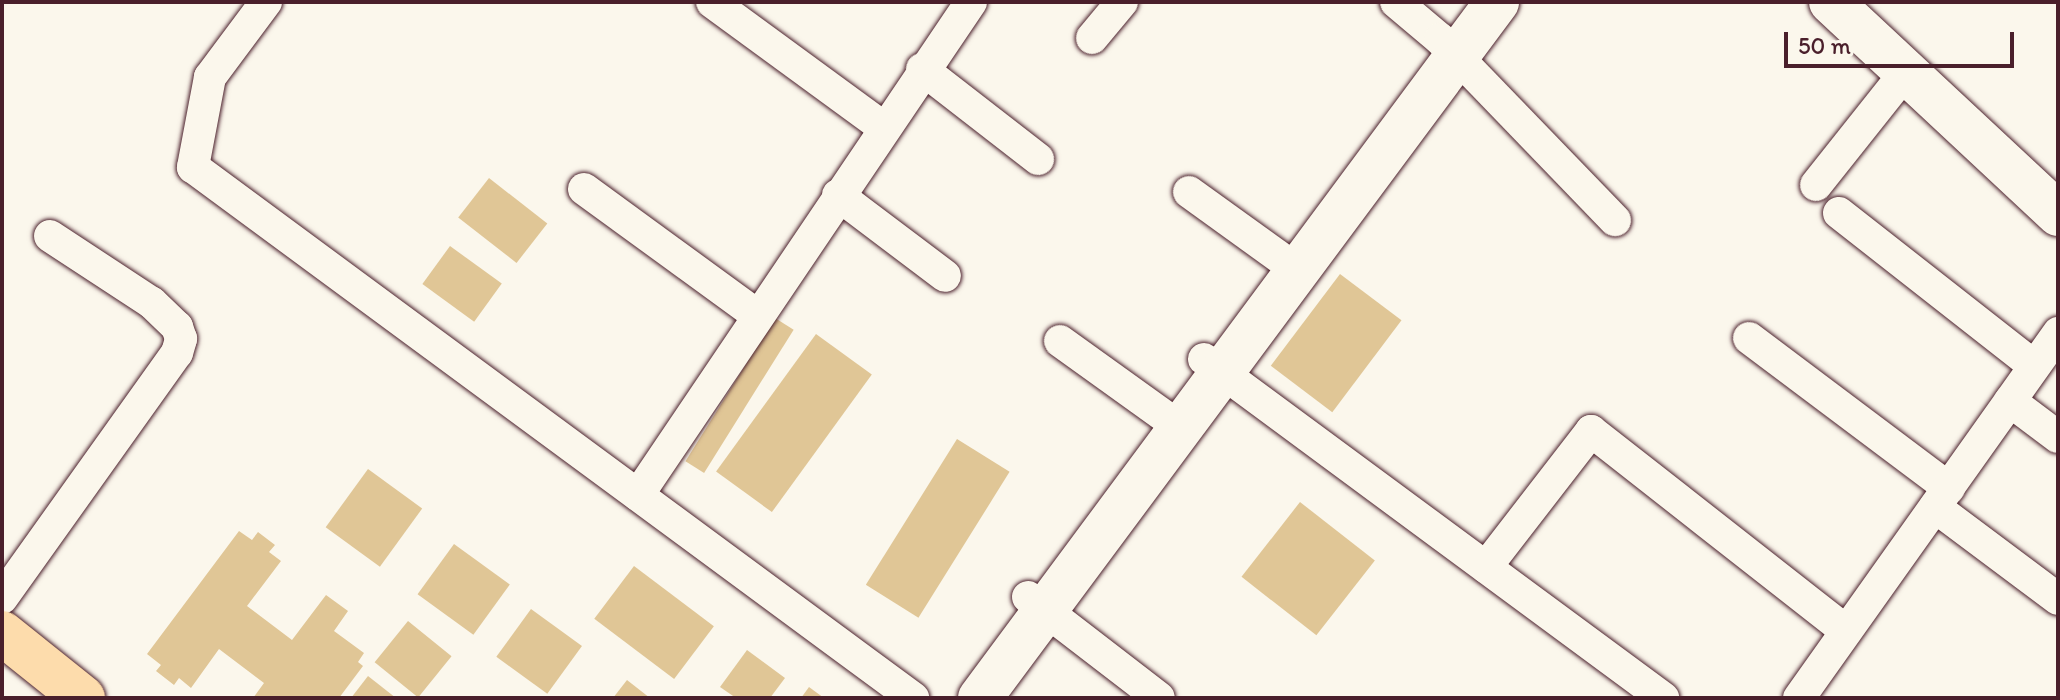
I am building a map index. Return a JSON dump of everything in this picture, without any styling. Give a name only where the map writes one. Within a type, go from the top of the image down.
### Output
[{"type":"main road","points":[[2,633],[83,698]]},
{"type":"street","points":[[266,2],[210,77],[193,167],[913,698]]},
{"type":"street","points":[[712,2],[883,127]]},
{"type":"street","points":[[638,495],[922,69],[971,2]]},
{"type":"street","points":[[1092,38],[1122,2]]},
{"type":"street","points":[[1396,2],[1448,48],[1615,220]]},
{"type":"street","points":[[952,698],[1036,604],[1213,366],[1448,48],[1469,2]]},
{"type":"street","points":[[980,698],[1036,604],[1163,415],[1213,366],[1279,257],[1448,48],[1497,2]]},
{"type":"street","points":[[1831,2],[2058,214]]},
{"type":"street","points":[[1858,2],[2058,188]]},
{"type":"street","points":[[922,69],[1038,159]]},
{"type":"street","points":[[1816,185],[1906,72]]},
{"type":"street","points":[[584,189],[758,316]]},
{"type":"street","points":[[1189,192],[1279,257]]},
{"type":"street","points":[[838,195],[945,276]]},
{"type":"street","points":[[1839,213],[2034,366]]},
{"type":"street","points":[[2,598],[177,353],[181,339],[177,327],[152,303],[50,236]]},
{"type":"street","points":[[1799,698],[2058,333]]},
{"type":"street","points":[[1749,338],[2058,599]]},
{"type":"street","points":[[1060,341],[1163,415]]},
{"type":"street","points":[[1213,366],[1663,698]]},
{"type":"street","points":[[2010,401],[2058,437]]},
{"type":"street","points":[[1486,567],[1591,431],[1846,631]]},
{"type":"street","points":[[1036,604],[1159,698]]},
{"type":"building","points":[[489,178],[547,224],[517,263],[458,217]]},
{"type":"building","points":[[450,246],[502,284],[474,322],[422,284]]},
{"type":"building","points":[[1340,274],[1401,320],[1332,412],[1271,366]]},
{"type":"building","points":[[775,318],[794,330],[704,473],[685,461]]},
{"type":"building","points":[[816,334],[872,375],[772,512],[716,472]]},
{"type":"building","points":[[957,439],[1010,472],[918,618],[866,585]]},
{"type":"building","points":[[368,469],[422,508],[380,567],[326,527]]},
{"type":"building","points":[[1300,502],[1375,560],[1316,635],[1242,577]]},
{"type":"building","points":[[239,531],[252,540],[258,532],[275,545],[269,552],[281,561],[247,606],[292,640],[326,595],[348,611],[334,631],[364,653],[358,662],[363,666],[339,698],[253,698],[264,683],[219,649],[191,688],[179,678],[174,685],[156,671],[161,665],[147,654]]},
{"type":"building","points":[[454,544],[510,585],[473,635],[418,594]]},
{"type":"building","points":[[634,566],[714,626],[674,679],[594,619]]},
{"type":"building","points":[[531,609],[582,646],[547,694],[496,657]]},
{"type":"building","points":[[408,621],[452,656],[418,697],[375,662]]},
{"type":"building","points":[[747,650],[785,678],[770,698],[736,698],[720,687]]},
{"type":"building","points":[[368,676],[396,698],[351,698]]},
{"type":"building","points":[[627,680],[650,698],[613,698]]},
{"type":"building","points":[[809,687],[824,698],[801,698]]}]
